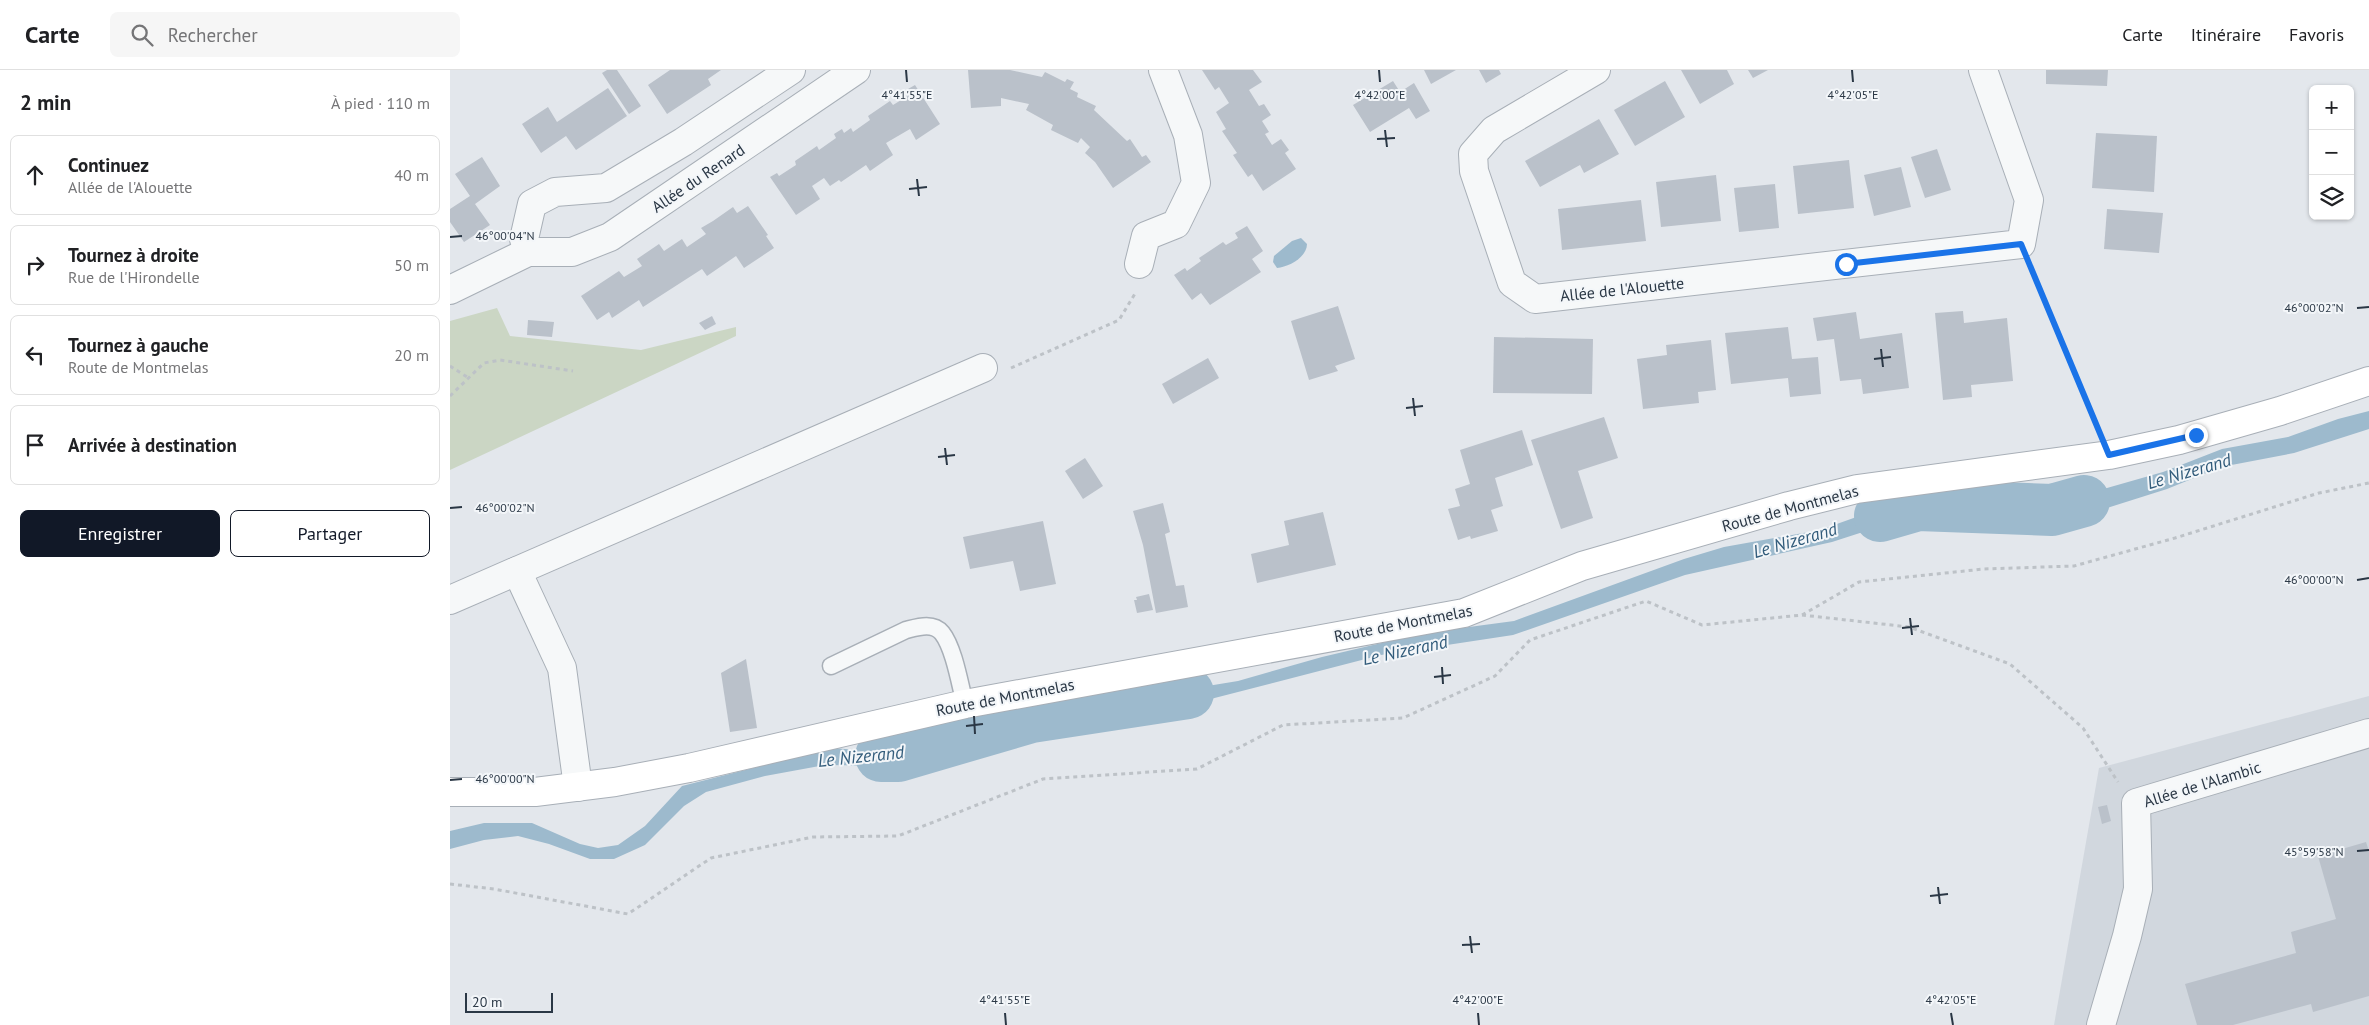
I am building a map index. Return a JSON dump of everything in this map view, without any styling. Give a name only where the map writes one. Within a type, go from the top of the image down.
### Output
[{"type":"street","points":[[528,252],[524,240],[532,204],[555,192],[606,188],[683,142],[791,70]]},
{"type":"street","name":"Allée du Renard","points":[[450,290],[528,252],[572,252],[610,237],[856,70]]},
{"type":"street","points":[[1139,264],[1146,236],[1176,224],[1196,184],[1188,135],[1163,70]]},
{"type":"street","name":"Allée de l'Alouette","points":[[1596,70],[1494,130],[1473,154],[1474,171],[1512,283],[1535,299],[2021,244]]},
{"type":"street","points":[[1983,70],[2029,200],[2021,244]]},
{"type":"street","points":[[450,600],[983,368]]},
{"type":"street","name":"Route de Montmelas","points":[[450,792],[535,792],[578,787],[689,768],[965,704],[1464,613],[1582,566],[1789,506],[1857,490],[2109,455],[2179,440],[2280,411],[2369,381]]},
{"type":"street","points":[[517,571],[562,668],[578,787]]},
{"type":"street","name":"Allée de l'Alambic","points":[[2101,1025],[2127,936],[2138,889],[2136,803],[2369,733]]},
{"type":"lane","points":[[831,666],[906,630],[918,626],[929,626],[942,633],[950,649],[965,704]]},
{"type":"path","points":[[2021,244],[2109,455]]},
{"type":"path","points":[[983,368],[1010,369],[1119,320],[1138,288],[1139,264]]},
{"type":"path","points":[[450,396],[484,363],[500,360],[573,371]]},
{"type":"path","points":[[450,366],[467,378]]},
{"type":"path","points":[[1802,615],[1859,582],[1984,570],[2074,566],[2175,538],[2319,493],[2369,483]]},
{"type":"path","points":[[450,884],[494,889],[628,914],[711,858],[812,837],[898,836],[1043,779],[1198,768],[1283,725],[1403,718],[1495,676],[1530,640],[1646,601],[1702,626],[1802,615],[1909,627],[2010,664],[2083,728],[2114,776],[2136,803]]},
{"type":"shaded area","points":[[2369,696],[2369,1025],[2054,1025],[2099,768]]},
{"type":"green space","points":[[497,308],[510,336],[641,350],[736,327],[736,336],[450,470],[450,321]]},
{"type":"water","points":[[1301,238],[1307,244],[1301,257],[1287,266],[1277,268],[1273,262],[1274,256],[1292,241]]},
{"type":"water","points":[[2369,411],[2369,429],[2294,453],[2221,467],[2167,489],[2107,508],[2052,518],[1990,502],[1973,502],[1931,510],[1832,542],[1685,575],[1513,635],[1381,655],[1199,702],[1160,707],[1114,703],[1039,716],[952,740],[923,758],[899,766],[825,765],[765,776],[706,792],[684,806],[645,845],[614,859],[590,859],[549,844],[518,836],[484,840],[450,849],[450,831],[484,823],[532,823],[580,844],[598,848],[618,845],[645,826],[682,786],[833,748],[870,751],[894,750],[956,722],[971,718],[1105,692],[1147,693],[1183,690],[1238,681],[1322,657],[1424,633],[1514,621],[1684,559],[1724,547],[1820,530],[1904,500],[2001,489],[2044,501],[2072,498],[2163,472],[2222,449],[2288,437],[2338,419]]},
{"type":"building","points":[[607,70],[617,70],[641,106],[629,114],[602,73]]},
{"type":"building","points":[[670,70],[721,70],[708,79],[711,85],[667,114],[648,85]]},
{"type":"building","points":[[968,70],[1010,70],[1042,77],[1045,72],[1065,82],[1067,79],[1074,82],[1070,89],[1078,93],[1077,97],[1096,106],[1094,110],[1127,141],[1130,139],[1142,157],[1146,155],[1151,162],[1113,188],[1095,162],[1085,153],[1090,147],[1081,138],[1078,143],[1051,130],[1053,125],[1026,110],[1029,104],[1001,98],[1001,106],[971,108]]},
{"type":"building","points":[[1202,70],[1253,70],[1262,82],[1249,90],[1259,106],[1264,104],[1271,115],[1262,121],[1269,132],[1265,134],[1272,145],[1281,139],[1289,150],[1285,153],[1296,169],[1263,191],[1252,174],[1248,177],[1233,155],[1237,153],[1222,131],[1226,129],[1216,112],[1229,103],[1219,87],[1215,90]]},
{"type":"building","points":[[1424,70],[1456,70],[1431,84]]},
{"type":"building","points":[[1479,70],[1499,70],[1501,74],[1486,83]]},
{"type":"building","points":[[1681,70],[1727,70],[1734,84],[1700,104]]},
{"type":"building","points":[[1748,70],[1768,70],[1753,78]]},
{"type":"building","points":[[2046,70],[2108,70],[2107,86],[2046,84]]},
{"type":"building","points":[[1393,81],[1400,92],[1414,83],[1430,111],[1416,119],[1409,108],[1370,132],[1353,105]]},
{"type":"building","points":[[1665,81],[1685,117],[1635,146],[1614,110]]},
{"type":"building","points":[[915,85],[940,124],[916,140],[910,129],[886,143],[893,155],[870,171],[866,165],[841,182],[839,180],[830,186],[824,178],[812,186],[820,199],[796,215],[770,177],[777,173],[779,176],[796,165],[795,161],[817,146],[819,150],[836,138],[834,134],[842,129],[844,133],[851,128],[853,132],[870,120],[868,116],[890,101],[893,105],[911,94],[908,89]]},
{"type":"building","points":[[608,88],[627,116],[576,150],[566,136],[541,153],[522,124],[548,107],[557,122]]},
{"type":"building","points":[[1599,119],[1619,154],[1584,173],[1580,165],[1540,187],[1525,161]]},
{"type":"building","points":[[2096,133],[2157,136],[2154,192],[2092,188]]},
{"type":"building","points":[[1937,149],[1951,190],[1925,198],[1911,157]]},
{"type":"building","points":[[482,157],[500,186],[475,204],[490,225],[464,242],[450,222],[450,209],[470,196],[455,174]]},
{"type":"building","points":[[1849,160],[1854,208],[1798,214],[1793,166]]},
{"type":"building","points":[[1901,167],[1911,207],[1874,216],[1864,175]]},
{"type":"building","points":[[1716,175],[1721,221],[1661,227],[1656,182]]},
{"type":"building","points":[[1775,184],[1779,228],[1739,232],[1734,188]]},
{"type":"building","points":[[1641,200],[1646,241],[1562,250],[1558,209]]},
{"type":"building","points":[[748,206],[768,235],[766,236],[774,248],[744,268],[736,256],[707,276],[702,269],[643,307],[639,300],[612,318],[609,312],[597,320],[581,296],[619,271],[624,277],[642,266],[637,259],[659,244],[664,251],[682,239],[687,247],[706,234],[701,228],[733,207],[737,213]]},
{"type":"building","points":[[2107,209],[2163,213],[2159,253],[2104,249]]},
{"type":"building","points":[[1247,226],[1263,251],[1252,259],[1261,272],[1210,305],[1201,293],[1192,300],[1174,275],[1185,268],[1187,271],[1201,261],[1199,258],[1223,242],[1226,245],[1238,238],[1235,233]]},
{"type":"building","points":[[1338,306],[1355,359],[1335,366],[1338,371],[1309,380],[1291,321]]},
{"type":"building","points":[[1963,311],[1964,323],[2007,318],[2013,381],[1971,385],[1972,397],[1943,400],[1935,313]]},
{"type":"building","points":[[1856,312],[1860,339],[1902,333],[1909,388],[1863,394],[1861,379],[1840,381],[1834,339],[1817,341],[1813,318]]},
{"type":"building","points":[[712,316],[716,324],[705,330],[699,323]]},
{"type":"building","points":[[528,320],[554,322],[552,337],[527,335]]},
{"type":"building","points":[[1788,327],[1792,359],[1818,357],[1821,394],[1790,397],[1788,378],[1731,384],[1725,333]]},
{"type":"building","points":[[1494,337],[1593,339],[1592,394],[1493,393]]},
{"type":"building","points":[[1711,340],[1716,390],[1698,392],[1699,403],[1643,409],[1637,359],[1667,355],[1666,345]]},
{"type":"building","points":[[1208,358],[1219,378],[1173,404],[1162,384]]},
{"type":"building","points":[[1604,417],[1618,458],[1578,471],[1593,518],[1561,529],[1531,440]]},
{"type":"building","points":[[1522,430],[1533,465],[1495,478],[1503,506],[1491,510],[1498,531],[1471,539],[1470,536],[1458,540],[1448,509],[1460,506],[1455,489],[1470,484],[1460,450]]},
{"type":"building","points":[[1085,458],[1103,486],[1083,499],[1065,471]]},
{"type":"building","points":[[1163,503],[1170,532],[1165,534],[1176,586],[1184,585],[1188,607],[1156,613],[1143,545],[1133,511]]},
{"type":"building","points":[[1323,512],[1336,565],[1257,583],[1251,554],[1289,545],[1284,521]]},
{"type":"building","points":[[1043,521],[1056,584],[1020,591],[1013,561],[970,569],[963,537]]},
{"type":"building","points":[[1149,594],[1153,610],[1137,613],[1134,600],[1137,600],[1136,597]]},
{"type":"building","points":[[746,659],[757,728],[730,732],[721,673]]},
{"type":"building","points":[[2107,805],[2111,821],[2102,824],[2098,807]]},
{"type":"building","points":[[2366,842],[2369,851],[2369,996],[2313,1012],[2311,1004],[2233,1025],[2197,1025],[2185,984],[2296,953],[2291,932],[2336,919],[2318,856]]},
{"type":"waterway","name":"Le Nizerand","points":[[1880,516],[1918,505],[2052,510],[2084,501]]},
{"type":"waterway","name":"Le Nizerand","points":[[881,756],[898,756],[1031,717],[1188,693]]},
{"type":"route","points":[[1846,264],[2021,244],[2109,455],[2196,435]]}]
